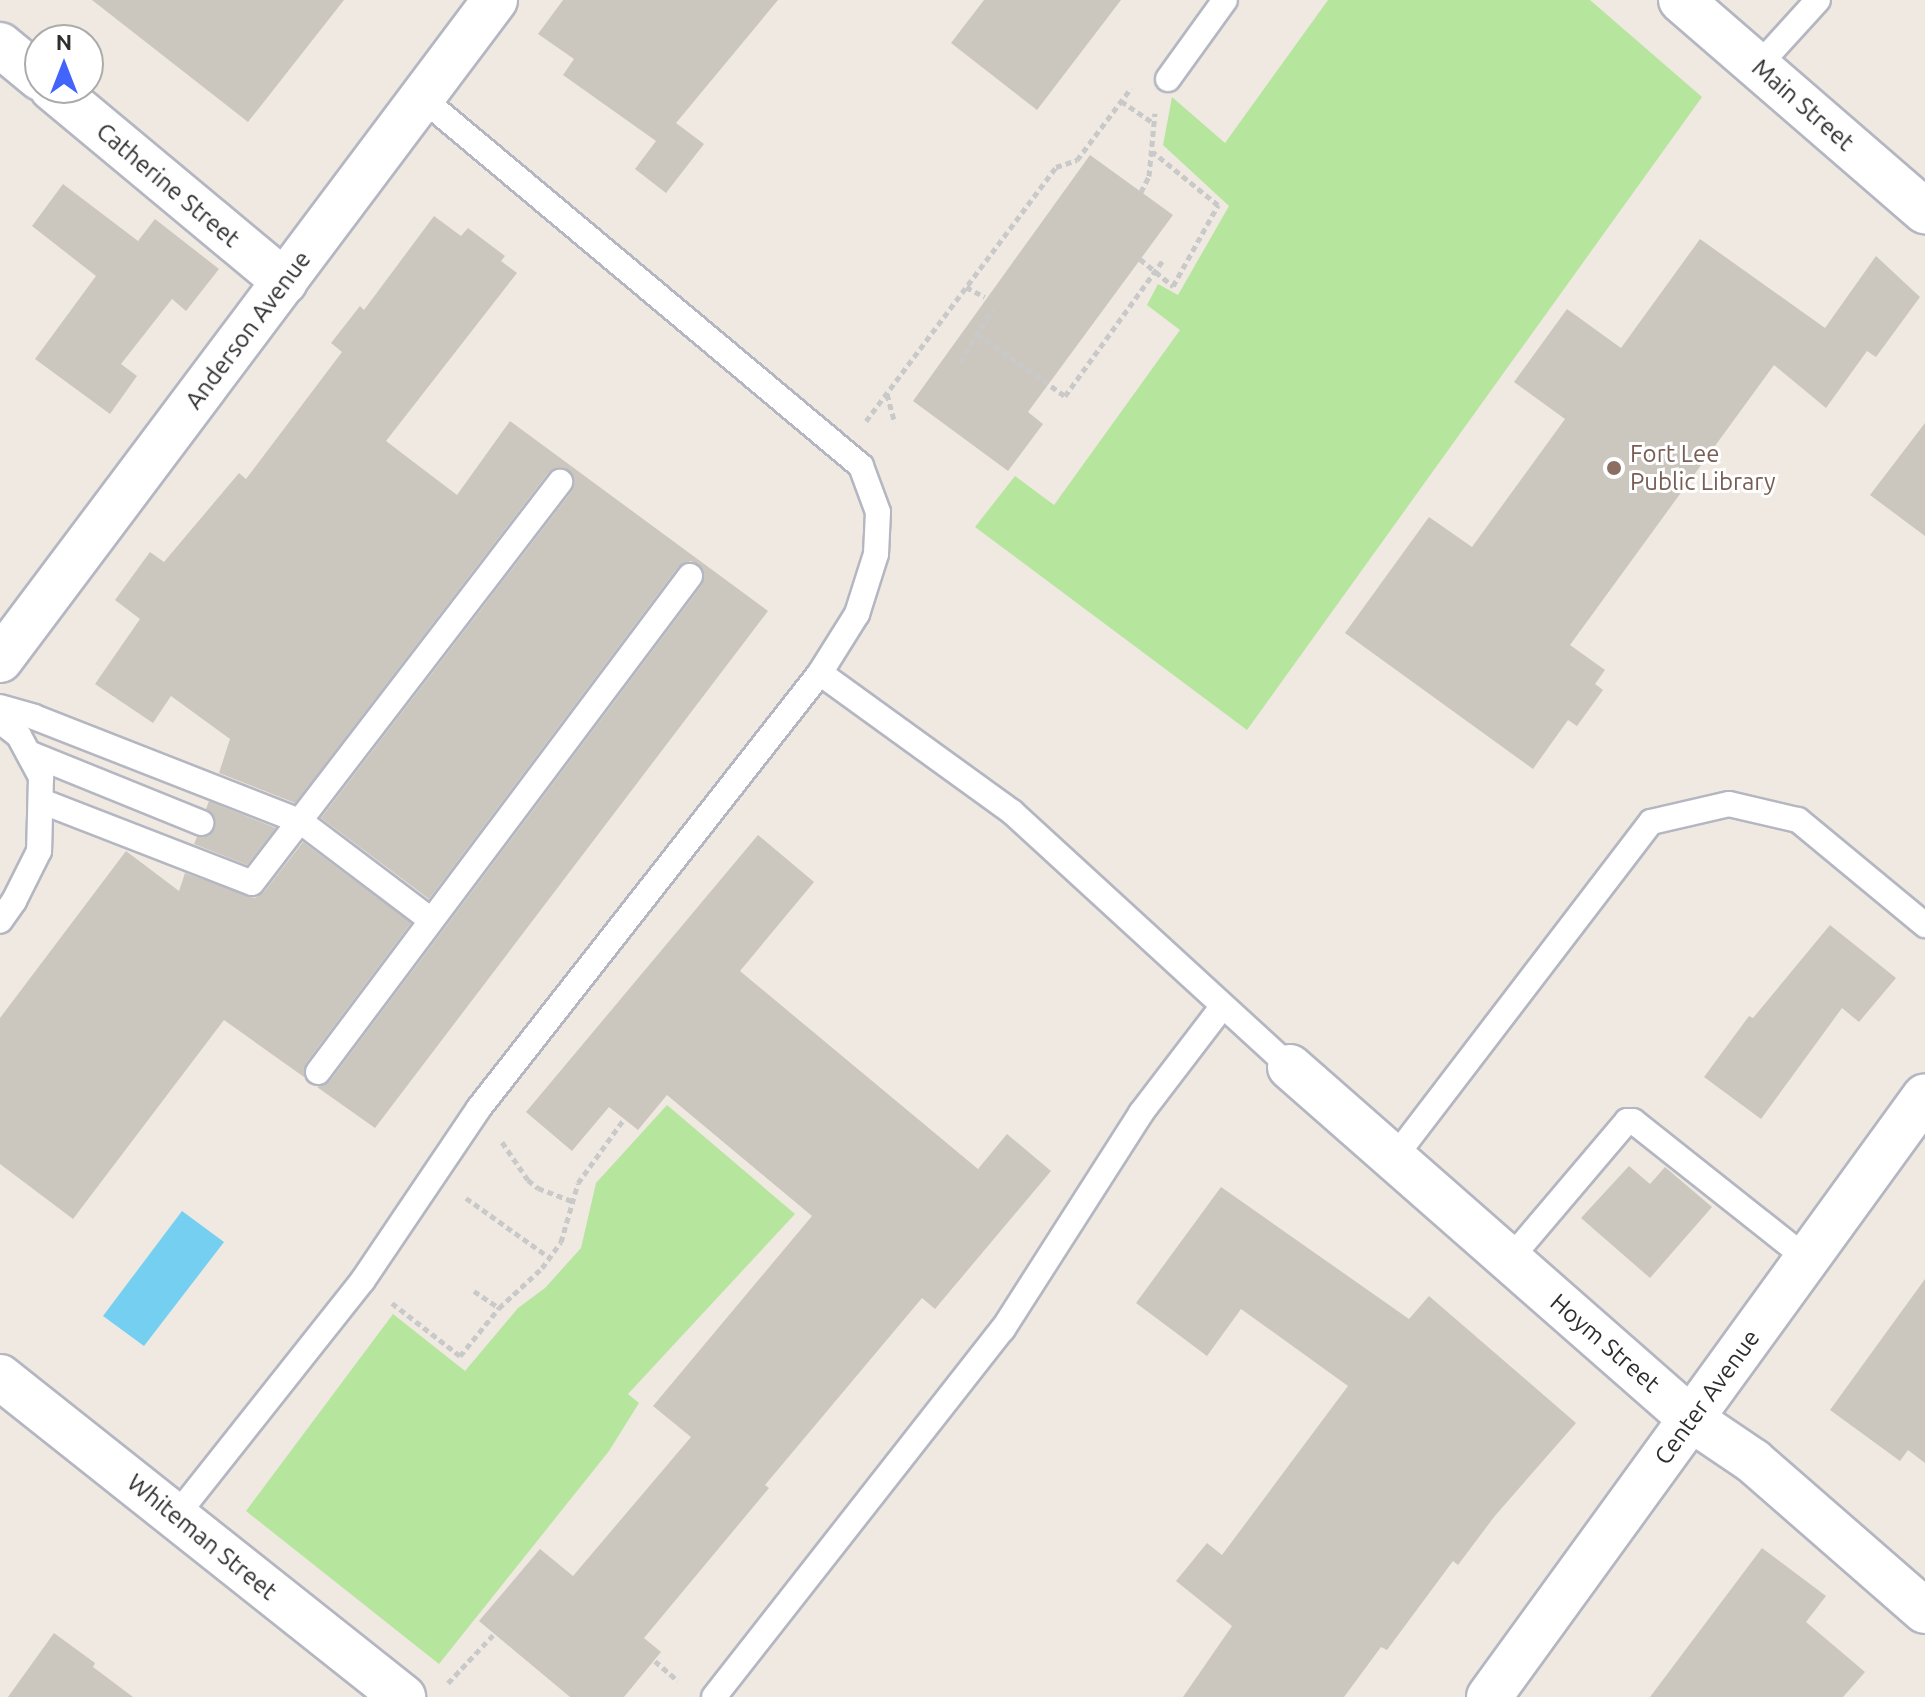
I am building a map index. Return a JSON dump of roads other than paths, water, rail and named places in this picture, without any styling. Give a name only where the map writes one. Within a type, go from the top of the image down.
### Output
[{"type":"main road","name":"Anderson Avenue","points":[[0,660],[495,0]]},
{"type":"main road","name":"Main Street","points":[[1681,0],[1925,211]]},
{"type":"main road","points":[[0,45],[24,65]]},
{"type":"main road","name":"Catherine Street","points":[[71,104],[285,282]]},
{"type":"main road","name":"Hoym Street","points":[[1290,1067],[1691,1419],[1753,1461],[1925,1611]]},
{"type":"main road","name":"Center Avenue","points":[[1489,1697],[1925,1096]]},
{"type":"main road","name":"Whiteman Street","points":[[0,1377],[403,1697]]},
{"type":"lane","points":[[1168,79],[1225,0]]},
{"type":"lane","points":[[1758,66],[1818,0]]},
{"type":"lane","points":[[176,1516],[363,1280],[451,1144],[820,673],[857,614],[876,554],[878,512],[861,466],[422,98]]},
{"type":"lane","points":[[41,801],[252,883],[560,482]]},
{"type":"lane","points":[[318,1072],[690,576]]},
{"type":"lane","points":[[820,673],[1012,812],[1290,1067]]},
{"type":"lane","points":[[0,707],[34,717],[300,821],[431,920]]},
{"type":"lane","points":[[0,721],[19,736],[41,777],[39,851],[14,901],[0,921]]},
{"type":"lane","points":[[29,753],[201,823]]},
{"type":"lane","points":[[1394,1158],[1651,822],[1729,804],[1798,820],[1925,925]]},
{"type":"lane","points":[[714,1697],[1003,1329],[1141,1113],[1222,1007]]},
{"type":"lane","points":[[1510,1259],[1627,1121],[1633,1121],[1807,1259]]},
{"type":"water","points":[[182,1211],[224,1242],[144,1346],[103,1316]]},
{"type":"place","name":"Fort Lee Public Library","points":[[1614,468]]}]
